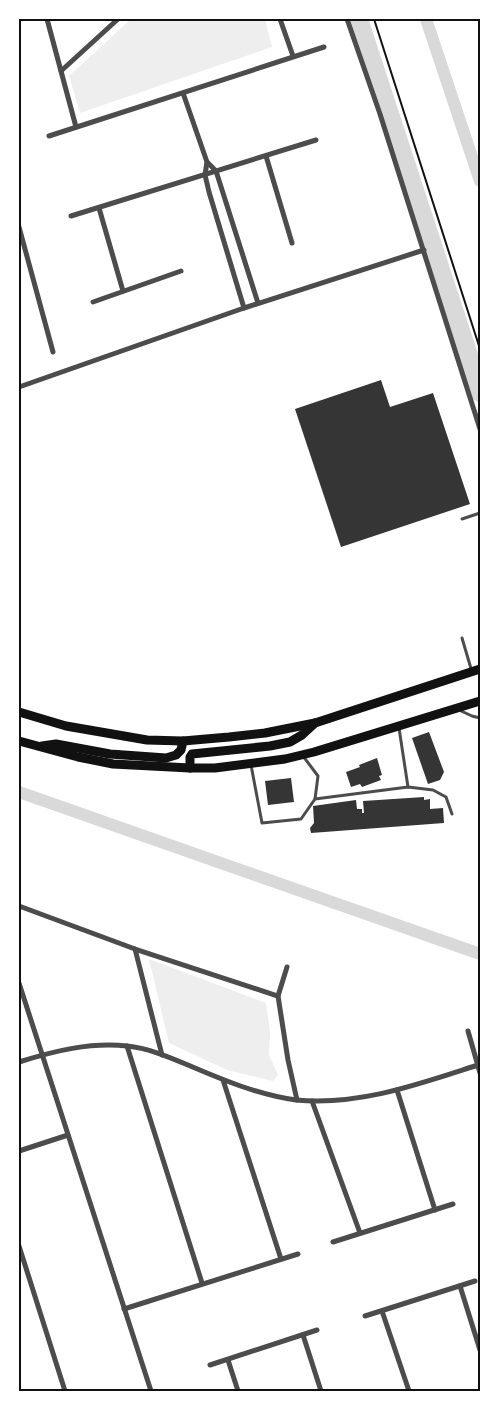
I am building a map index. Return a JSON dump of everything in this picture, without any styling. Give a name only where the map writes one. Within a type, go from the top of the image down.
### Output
[{"type":"main road","points":[[19,712],[66,726],[147,740],[183,741],[265,733],[315,723],[476,671]]},
{"type":"main road","points":[[19,741],[78,757],[113,764],[215,768],[251,764],[302,754],[480,700]]},
{"type":"main road","points":[[190,768],[190,757],[192,754],[270,746],[290,742],[302,735],[315,723]]},
{"type":"main road","points":[[40,746],[56,744],[110,754],[166,758],[176,755],[181,750],[183,741]]},
{"type":"street","points":[[47,19],[76,127]]},
{"type":"street","points":[[61,71],[118,19]]},
{"type":"street","points":[[280,19],[293,56]]},
{"type":"street","points":[[348,19],[424,250],[480,429]]},
{"type":"street","points":[[49,136],[324,47]]},
{"type":"street","points":[[183,93],[207,162],[216,171],[258,304]]},
{"type":"street","points":[[71,216],[316,140]]},
{"type":"street","points":[[266,156],[292,243]]},
{"type":"street","points":[[207,162],[205,175],[244,308]]},
{"type":"street","points":[[99,208],[124,290]]},
{"type":"street","points":[[19,227],[53,352]]},
{"type":"street","points":[[19,387],[244,308],[424,250]]},
{"type":"street","points":[[93,302],[181,272]]},
{"type":"street","points":[[19,906],[135,949],[278,996]]},
{"type":"street","points":[[135,949],[162,1055]]},
{"type":"street","points":[[287,966],[278,996],[285,1042],[298,1100]]},
{"type":"street","points":[[19,984],[151,1391]]},
{"type":"street","points":[[468,1031],[480,1073]]},
{"type":"street","points":[[127,1046],[202,1283]]},
{"type":"street","points":[[19,1062],[77,1047],[127,1046],[162,1055],[262,1093],[312,1101],[355,1098],[397,1090],[478,1066]]},
{"type":"street","points":[[224,1080],[280,1258]]},
{"type":"street","points":[[397,1090],[435,1210]]},
{"type":"street","points":[[312,1101],[360,1233]]},
{"type":"street","points":[[19,1151],[68,1135]]},
{"type":"street","points":[[333,1242],[453,1204]]},
{"type":"street","points":[[19,1246],[65,1391]]},
{"type":"street","points":[[124,1309],[280,1258],[298,1254]]},
{"type":"street","points":[[365,1316],[475,1281]]},
{"type":"street","points":[[460,1286],[480,1350]]},
{"type":"street","points":[[382,1311],[409,1391]]},
{"type":"street","points":[[210,1366],[317,1330]]},
{"type":"street","points":[[303,1335],[321,1391]]},
{"type":"street","points":[[228,1360],[238,1391]]},
{"type":"lane","points":[[462,519],[480,514]]},
{"type":"lane","points":[[462,638],[476,671]]},
{"type":"lane","points":[[456,708],[480,718]]},
{"type":"lane","points":[[398,726],[408,787]]},
{"type":"lane","points":[[251,764],[262,823],[301,818],[315,799],[318,776],[302,754]]},
{"type":"lane","points":[[315,799],[408,787],[433,790],[446,797],[452,814]]},
{"type":"path","points":[[374,19],[480,349]]},
{"type":"shaded area","points":[[131,19],[265,19],[272,47],[80,113],[69,76]]},
{"type":"shaded area","points":[[149,959],[266,1003],[270,1032],[269,1055],[278,1075],[273,1081],[227,1070],[169,1043]]},
{"type":"building","points":[[381,380],[390,407],[433,393],[470,504],[341,547],[295,409]]},
{"type":"building","points":[[429,732],[444,772],[440,780],[428,784],[412,738]]},
{"type":"building","points":[[377,758],[382,775],[379,776],[381,780],[362,787],[360,784],[351,787],[346,772]]},
{"type":"building","points":[[291,778],[294,802],[268,805],[265,781]]},
{"type":"building","points":[[424,797],[424,800],[430,799],[430,809],[443,808],[444,823],[311,833],[310,828],[314,823],[313,806],[356,800],[357,809],[362,809],[362,813],[364,813],[363,801]]},
{"type":"waterway","points":[[358,19],[480,392]]},
{"type":"waterway","points":[[426,19],[480,181]]},
{"type":"waterway","points":[[19,792],[480,954]]}]
